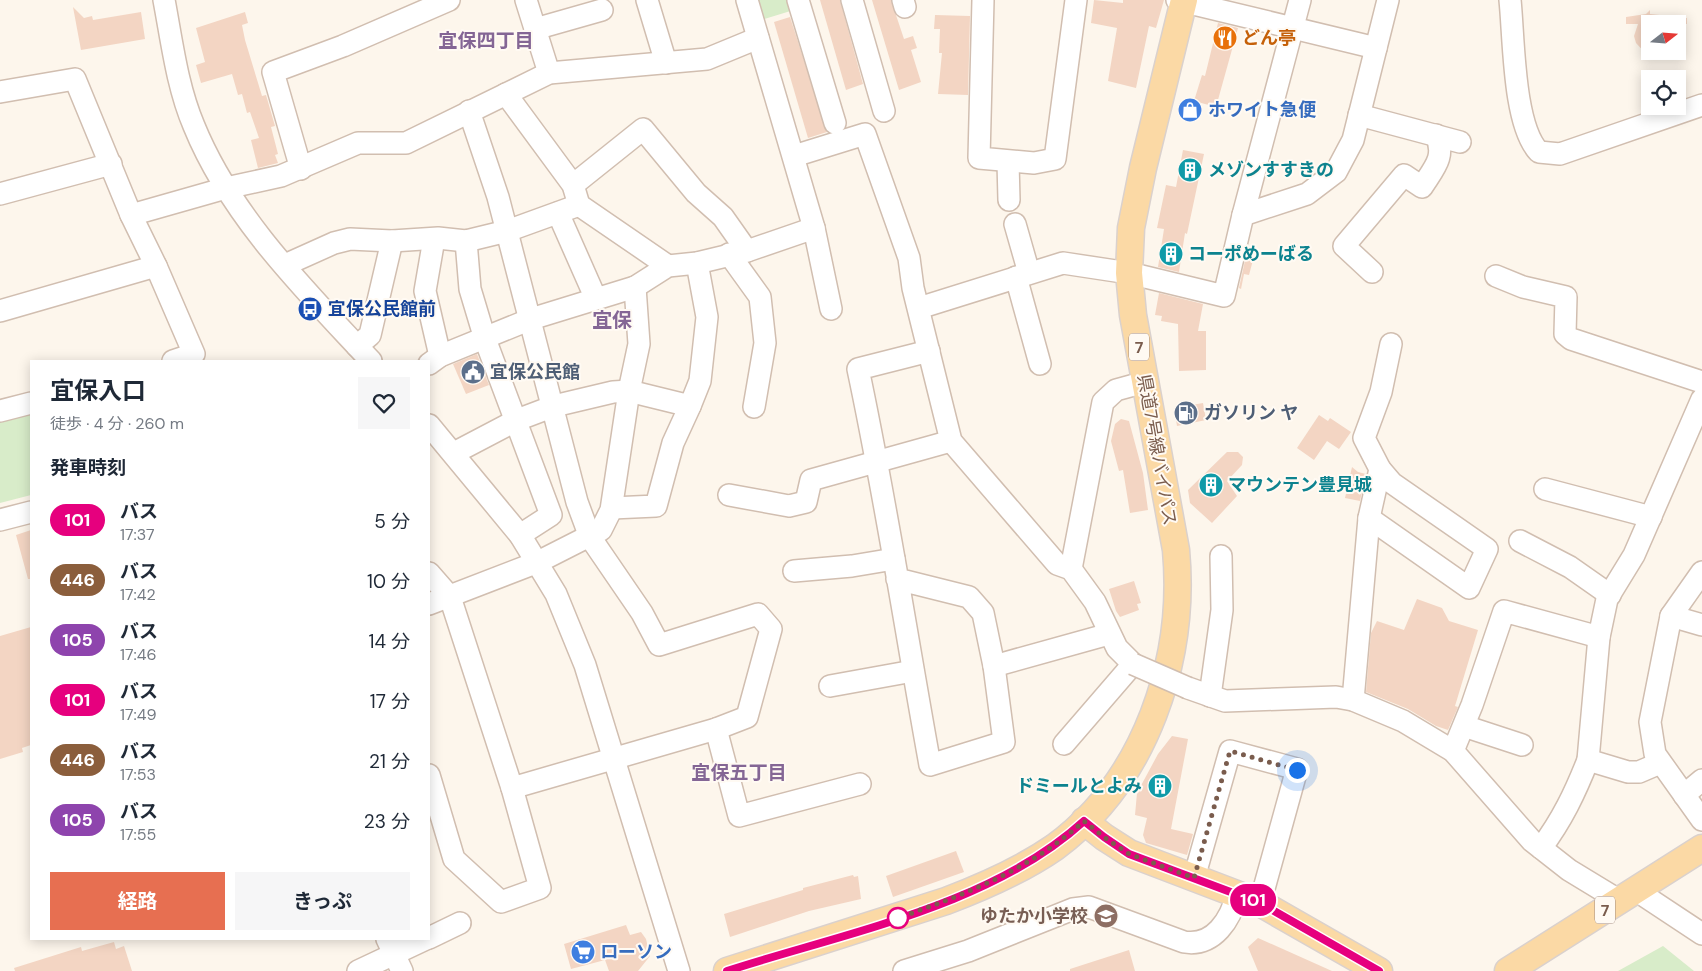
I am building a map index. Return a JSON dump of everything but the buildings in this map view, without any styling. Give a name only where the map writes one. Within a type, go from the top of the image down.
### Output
[{"type":"main road","name":"県道7号線バイパス","points":[[1084,821],[1112,788],[1146,734],[1160,695],[1175,630],[1178,574],[1176,550],[1133,315],[1129,273],[1131,228],[1134,211],[1181,1]]},
{"type":"main road","points":[[1084,821],[1129,854],[1249,898],[1379,971]]},
{"type":"main road","name":"7","points":[[727,971],[892,920],[977,889],[1054,848],[1084,821]]},
{"type":"main road","name":"7","points":[[1508,971],[1702,848]]},
{"type":"street","points":[[164,0],[179,81],[193,124],[208,158],[250,224],[364,354]]},
{"type":"street","points":[[301,169],[273,72],[343,46],[449,0]]},
{"type":"street","points":[[526,0],[548,73]]},
{"type":"street","points":[[647,0],[666,62]]},
{"type":"street","points":[[747,0],[814,228],[831,309]]},
{"type":"street","points":[[798,0],[835,123]]},
{"type":"street","points":[[852,0],[884,111]]},
{"type":"street","points":[[983,0],[978,158],[1034,163],[1055,159],[1076,0]]},
{"type":"street","points":[[918,308],[1064,263],[1129,273],[1224,296],[1243,215],[1300,0]]},
{"type":"street","points":[[1243,215],[1307,194],[1336,172],[1353,140],[1388,0]]},
{"type":"street","points":[[1510,0],[1522,114],[1532,144],[1538,152],[1560,154],[1702,105]]},
{"type":"street","points":[[1181,1],[1376,48]]},
{"type":"street","points":[[535,29],[602,10]]},
{"type":"street","points":[[131,215],[301,169],[358,143],[406,144],[548,73],[707,59],[758,38]]},
{"type":"street","points":[[0,92],[75,79],[131,215],[156,266],[194,354],[175,360]]},
{"type":"street","points":[[506,94],[573,185],[579,206],[668,266]]},
{"type":"street","points":[[470,111],[507,231],[554,406],[577,502],[590,537],[642,613],[659,645],[758,614],[771,629],[747,717],[716,730],[512,788]]},
{"type":"street","points":[[1359,115],[1460,142]]},
{"type":"street","points":[[573,185],[643,129],[696,193],[723,218],[760,298],[764,343],[760,384],[754,407]]},
{"type":"street","points":[[794,156],[865,134],[908,258],[918,308],[951,441],[1057,564],[1071,569],[1095,602],[1117,648],[1133,664],[1188,688],[1225,701],[1336,697],[1353,700],[1403,721],[1453,751],[1532,841],[1569,870],[1628,896],[1702,934]]},
{"type":"street","points":[[1372,272],[1344,246],[1404,175],[1422,186],[1440,158],[1441,146],[1436,135]]},
{"type":"street","points":[[1008,162],[1009,200]]},
{"type":"street","points":[[0,194],[111,164]]},
{"type":"street","points":[[285,265],[334,243],[350,239],[466,241],[507,231],[579,206]]},
{"type":"street","points":[[558,213],[596,299]]},
{"type":"street","points":[[1015,224],[1040,364]]},
{"type":"street","points":[[434,239],[425,291],[435,360],[531,319],[635,286],[668,266],[697,263],[814,228]]},
{"type":"street","points":[[364,354],[392,241]]},
{"type":"street","points":[[466,241],[470,289],[485,339],[517,420],[550,514],[520,535]]},
{"type":"street","points":[[612,508],[656,506],[673,443],[700,381],[708,316],[697,263]]},
{"type":"street","points":[[0,311],[156,266]]},
{"type":"street","points":[[1496,276],[1523,287],[1566,297],[1565,334],[1571,340],[1702,382]]},
{"type":"street","points":[[430,604],[538,562],[601,530],[612,508],[629,391],[639,344],[635,286]]},
{"type":"street","points":[[1369,518],[1469,588],[1487,548],[1392,483],[1380,469],[1364,438],[1381,392],[1391,344]]},
{"type":"street","points":[[794,571],[852,566],[896,569],[969,597],[982,613],[994,666],[1004,742],[930,765],[913,671],[896,569],[878,462],[858,369],[929,351]]},
{"type":"street","points":[[1071,569],[1103,402],[1116,390],[1145,382]]},
{"type":"street","points":[[454,453],[517,420],[554,406],[612,392],[629,391],[690,406]]},
{"type":"street","points":[[1541,848],[1558,826],[1572,802],[1588,760],[1599,637],[1610,595],[1634,555],[1702,399]]},
{"type":"street","points":[[0,411],[30,403]]},
{"type":"street","points":[[430,426],[520,535],[538,562],[572,628],[679,971]]},
{"type":"street","points":[[729,495],[789,506],[806,502],[811,480],[951,441]]},
{"type":"street","points":[[1353,700],[1369,518],[1380,469]]},
{"type":"street","points":[[1545,489],[1651,517]]},
{"type":"street","points":[[0,520],[30,512]]},
{"type":"street","points":[[1520,541],[1570,567],[1610,595]]},
{"type":"street","points":[[1210,696],[1222,610],[1221,556]]},
{"type":"street","points":[[1702,572],[1671,616],[1650,722],[1655,754],[1702,820]]},
{"type":"street","points":[[430,574],[450,597],[512,788],[540,888],[501,902],[454,858],[430,778]]},
{"type":"street","points":[[1453,751],[1464,726],[1504,611],[1599,637]]},
{"type":"street","points":[[1671,616],[1702,625]]},
{"type":"street","points":[[994,666],[1109,634]]},
{"type":"street","points":[[1064,744],[1133,664]]},
{"type":"street","points":[[830,686],[913,671]]},
{"type":"street","points":[[1464,726],[1522,745]]},
{"type":"street","points":[[716,730],[739,816],[860,784]]},
{"type":"street","points":[[904,971],[968,952],[1074,909],[1089,907],[1184,942],[1198,942],[1218,933],[1234,908],[1249,898],[1297,770],[1230,751],[1194,878]]},
{"type":"street","points":[[1588,760],[1628,772],[1639,772],[1660,763]]},
{"type":"street","points":[[1684,795],[1702,780]]},
{"type":"street","points":[[430,937],[460,923]]},
{"type":"street","points":[[358,971],[424,940]]},
{"type":"green space","points":[[752,0],[794,0],[797,9],[758,21]]},
{"type":"green space","points":[[30,408],[30,495],[0,503],[0,417]]},
{"type":"green space","points":[[1663,946],[1694,971],[1618,971]]},
{"type":"bus line","name":"101","points":[[727,971],[892,920],[977,889],[1054,848],[1084,821],[1129,854],[1260,903],[1379,971]]},
{"type":"place","name":"どん亭","points":[[1225,38]]},
{"type":"place","name":"ホワイト急便","points":[[1190,110]]},
{"type":"place","name":"メゾンすすきの","points":[[1190,170]]},
{"type":"place","name":"コーポめーばる","points":[[1171,254]]},
{"type":"place","name":"宜保公民館前","points":[[310,309]]},
{"type":"place","name":"宜保公民館","points":[[473,372]]},
{"type":"place","name":"ガソリン ヤ","points":[[1186,413]]},
{"type":"place","name":"マウンテン豊見城","points":[[1211,485]]},
{"type":"place","name":"ドミールとよみ","points":[[1160,786]]},
{"type":"place","name":"ゆたか小学校","points":[[1106,916]]},
{"type":"place","name":"ローソン","points":[[583,952]]},
{"type":"district","name":"宜保四丁目","points":[[486,40]]},
{"type":"district","name":"宜保","points":[[612,320]]},
{"type":"district","name":"宜保五丁目","points":[[739,772]]},
{"type":"route","points":[[898,918],[892,920],[991,883],[1054,848],[1084,821],[1129,854],[1194,878],[1230,751],[1297,770]]}]
